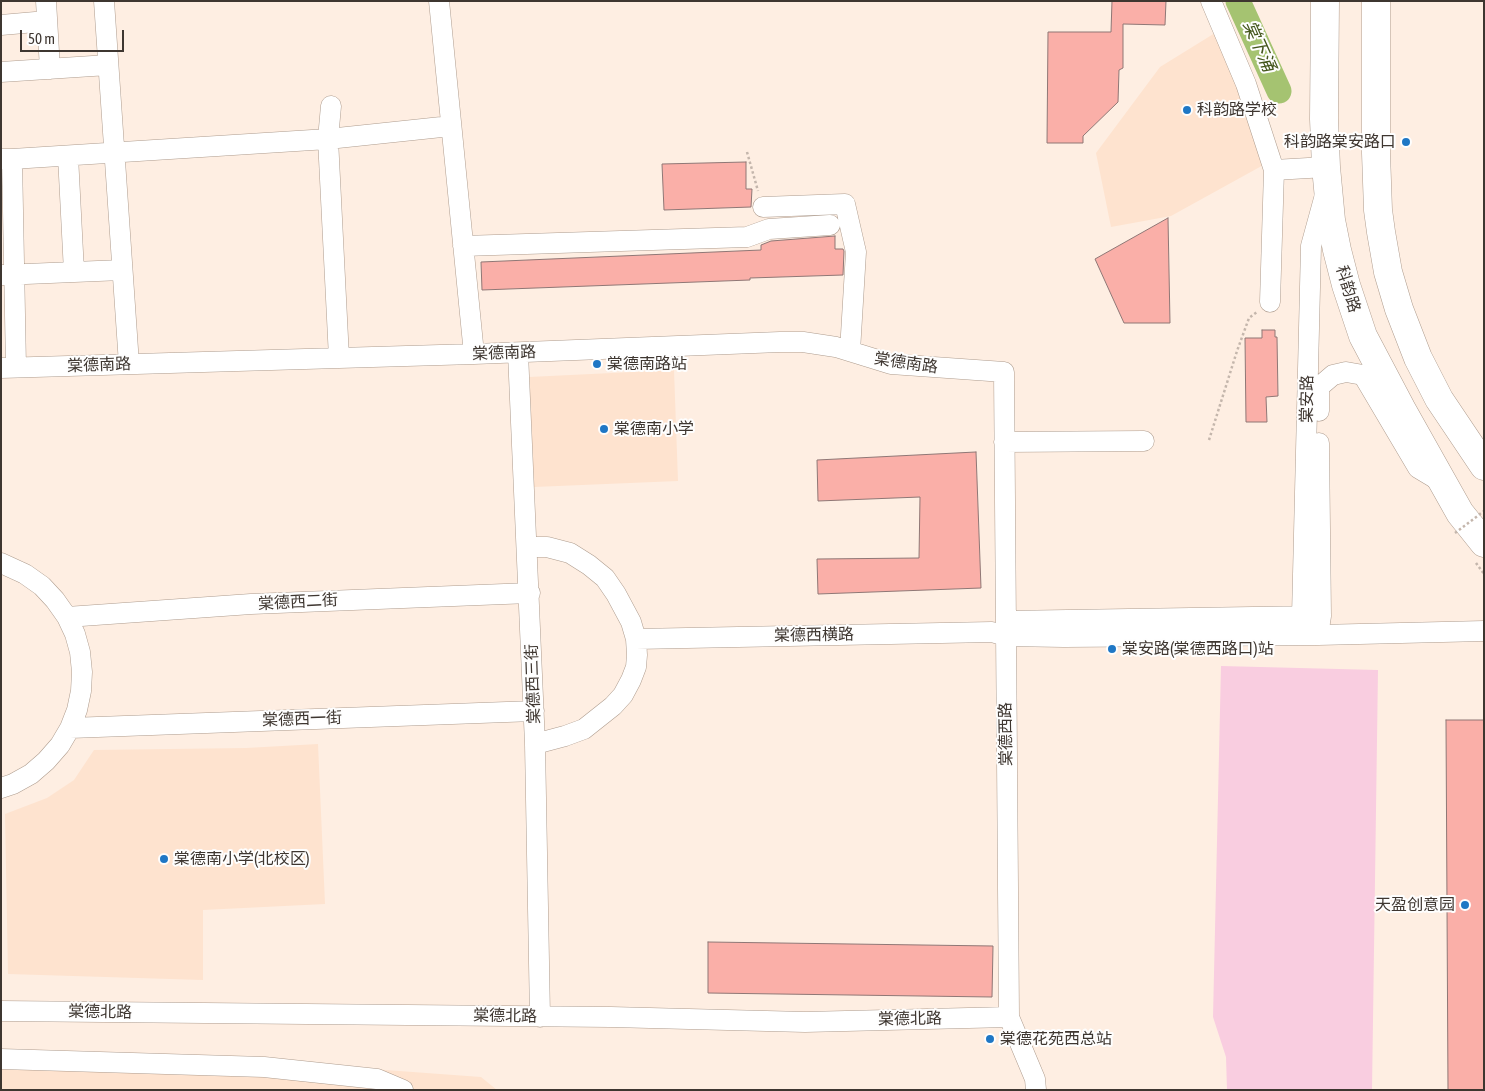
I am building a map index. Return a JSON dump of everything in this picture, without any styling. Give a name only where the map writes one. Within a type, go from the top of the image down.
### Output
[{"type":"highway","name":"科韵路","points":[[1325,1],[1324,119],[1327,176],[1331,220],[1346,284],[1363,336],[1401,408],[1460,513],[1484,543]]},
{"type":"highway","points":[[1376,1],[1375,98],[1377,176],[1381,232],[1388,272],[1399,309],[1418,358],[1439,399],[1484,466]]},
{"type":"street","points":[[104,1],[129,364]]},
{"type":"street","points":[[438,1],[474,354]]},
{"type":"street","points":[[1211,1],[1246,84],[1274,170],[1270,302]]},
{"type":"street","points":[[1,26],[47,11],[50,69]]},
{"type":"street","points":[[1,72],[108,65]]},
{"type":"street","points":[[331,106],[328,139],[339,358]]},
{"type":"street","points":[[9,367],[6,159],[328,139],[451,126]]},
{"type":"street","points":[[68,156],[74,272]]},
{"type":"street","points":[[1274,170],[1327,176]]},
{"type":"street","name":"棠安路","points":[[1313,622],[1311,246],[1327,176]]},
{"type":"street","points":[[763,207],[845,204],[856,252],[850,351]]},
{"type":"street","points":[[463,246],[747,237],[769,229],[830,225]]},
{"type":"street","points":[[8,275],[122,270]]},
{"type":"street","name":"棠德南路","points":[[9,367],[474,354],[803,342],[836,347],[879,361],[896,364],[1004,372]]},
{"type":"street","name":"棠德西三街","points":[[518,352],[534,711],[540,1017]]},
{"type":"street","name":"棠德西路","points":[[1004,372],[1001,629],[1009,1017],[1035,1079],[1036,1090]]},
{"type":"street","name":"棠安路","points":[[1313,622],[1319,387],[1333,375],[1346,372],[1364,375],[1418,468],[1444,483]]},
{"type":"street","points":[[1004,442],[1144,441]]},
{"type":"street","points":[[528,547],[547,547],[570,553],[605,578],[631,622],[636,639],[637,655],[634,673],[623,695],[613,706],[584,729],[535,744]]},
{"type":"street","points":[[1,563],[25,574],[42,586],[67,616],[80,652],[82,672],[77,710],[70,728],[60,745],[31,774],[1,788]]},
{"type":"street","name":"棠德西二街","points":[[67,616],[260,604],[530,593]]},
{"type":"street","points":[[1001,629],[1064,637],[1313,622],[1484,631]]},
{"type":"street","name":"棠德西横路","points":[[636,639],[1001,629]]},
{"type":"street","name":"棠德西一街","points":[[70,728],[534,711]]},
{"type":"street","name":"棠德北路","points":[[1,1011],[805,1022],[1009,1017]]},
{"type":"street","points":[[1,1059],[264,1067],[377,1080],[403,1090]]},
{"type":"path","points":[[748,152],[763,207]]},
{"type":"path","points":[[1209,440],[1249,318],[1270,302]]},
{"type":"path","points":[[1455,534],[1484,511]]},
{"type":"shaded area","name":"科韵路学校","points":[[1215,33],[1267,163],[1171,216],[1111,227],[1096,153],[1160,67]]},
{"type":"shaded area","name":"棠德南小学","points":[[674,370],[678,481],[534,487],[529,377]]},
{"type":"shaded area","points":[[1221,666],[1378,670],[1372,1090],[1227,1090],[1226,1057],[1213,1017]]},
{"type":"shaded area","name":"棠德南小学(北校区)","points":[[318,744],[325,904],[203,910],[203,980],[8,974],[5,814],[47,798],[74,780],[94,750],[246,748]]},
{"type":"shaded area","points":[[1,1054],[276,1062],[481,1077],[497,1090],[1,1090]]},
{"type":"building","points":[[1112,1],[1166,1],[1165,25],[1123,24],[1123,68],[1119,70],[1118,102],[1083,136],[1083,143],[1047,143],[1048,32],[1111,32]]},
{"type":"building","points":[[746,162],[746,189],[752,189],[751,207],[664,210],[662,164]]},
{"type":"building","points":[[1168,218],[1170,323],[1124,323],[1095,259]]},
{"type":"building","points":[[835,236],[835,249],[843,249],[844,251],[843,275],[482,290],[481,262],[761,250],[761,245],[771,241]]},
{"type":"building","points":[[1262,330],[1275,330],[1275,337],[1277,337],[1278,396],[1266,397],[1267,422],[1246,422],[1245,338],[1262,338]]},
{"type":"building","points":[[976,452],[981,588],[818,594],[817,559],[919,558],[920,497],[818,501],[817,460]]},
{"type":"building","name":"天盈创意园","points":[[1446,720],[1484,720],[1484,1090],[1448,1090]]},
{"type":"building","points":[[708,942],[993,946],[992,997],[708,993]]},
{"type":"waterway","name":"棠下涌","points":[[1238,1],[1279,91]]},
{"type":"place","name":"科韵路学校","points":[[1187,110]]},
{"type":"place","name":"科韵路棠安路口","points":[[1406,142]]},
{"type":"place","name":"棠德南路站","points":[[597,364]]},
{"type":"place","name":"棠德南小学","points":[[604,429]]},
{"type":"place","name":"棠安路(棠德西路口)站","points":[[1112,649]]},
{"type":"place","name":"棠德南小学(北校区)","points":[[164,859]]},
{"type":"place","name":"天盈创意园","points":[[1465,905]]},
{"type":"place","name":"棠德花苑西总站","points":[[990,1039]]}]
